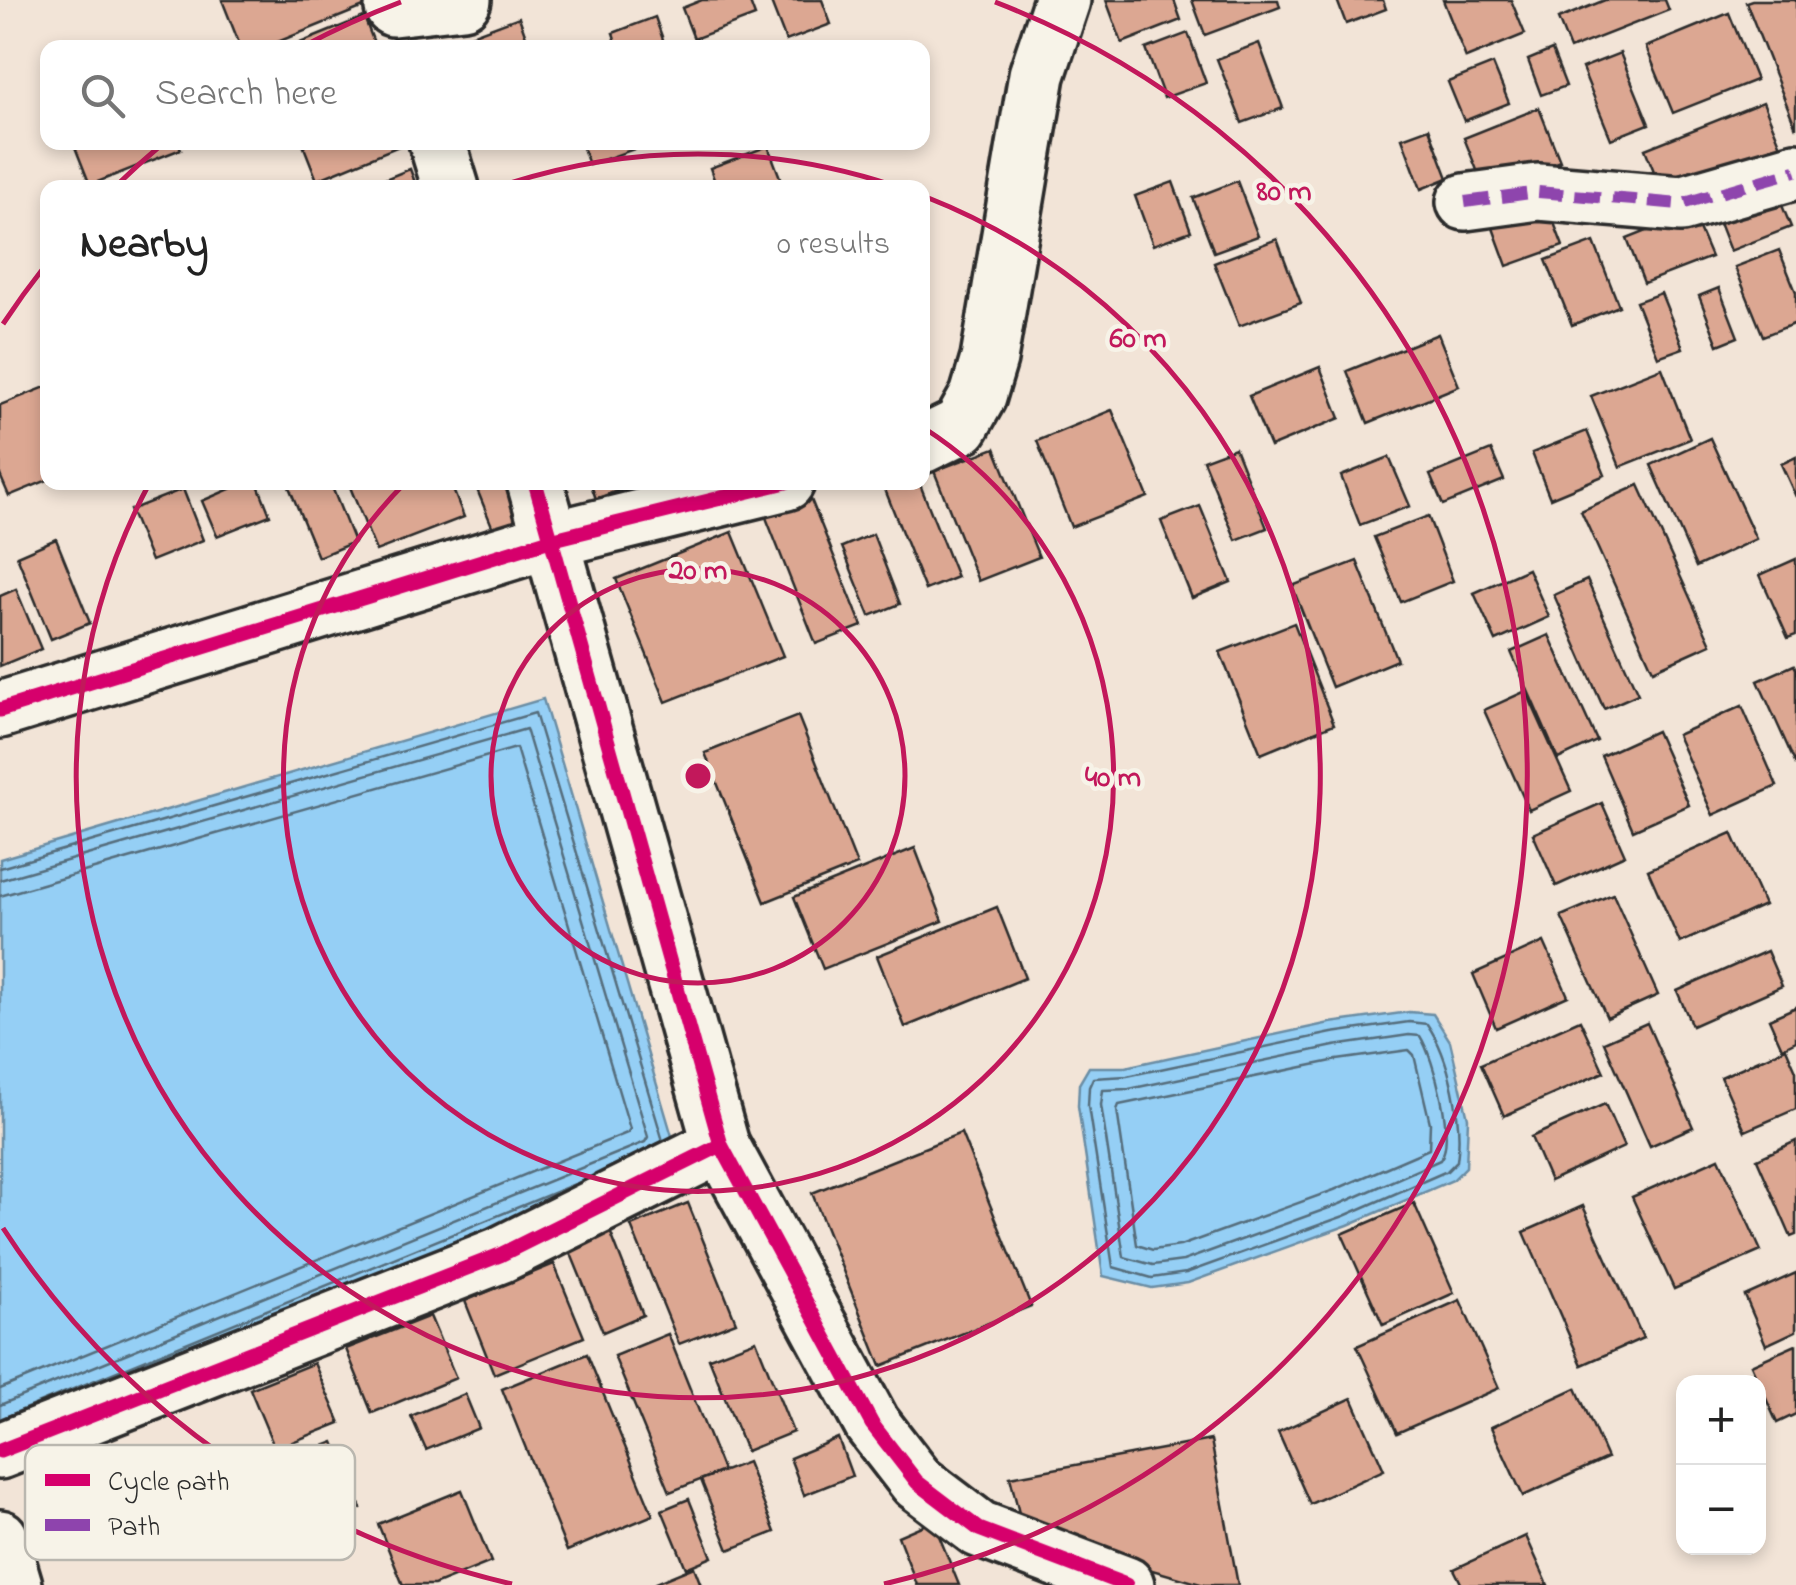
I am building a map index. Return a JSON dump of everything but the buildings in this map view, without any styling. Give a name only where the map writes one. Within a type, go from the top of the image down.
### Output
[{"type":"street","points":[[396,19],[463,0]]},
{"type":"street","points":[[930,440],[961,426],[984,378],[1038,75],[1062,0]]},
{"type":"street","points":[[439,150],[448,180]]},
{"type":"street","points":[[1465,202],[1538,192],[1681,204],[1796,171]]},
{"type":"street","points":[[537,490],[721,1145],[872,1424],[917,1482],[978,1529],[1126,1585]]},
{"type":"street","points":[[0,710],[550,540],[753,490]]},
{"type":"street","points":[[0,1451],[500,1255],[721,1145]]},
{"type":"street","points":[[0,1538],[14,1585]]},
{"type":"water","points":[[543,699],[677,1153],[0,1430],[0,859]]},
{"type":"water","points":[[1409,1012],[1433,1014],[1450,1041],[1468,1118],[1466,1167],[1453,1180],[1348,1225],[1188,1283],[1152,1288],[1103,1276],[1078,1106],[1079,1084],[1089,1067],[1125,1067],[1330,1023]]},
{"type":"marked path","points":[[1465,202],[1538,192],[1681,204],[1796,171]]},
{"type":"cycle path","points":[[537,490],[721,1145],[872,1424],[917,1482],[979,1529],[1126,1585]]},
{"type":"cycle path","points":[[0,710],[550,540],[753,490]]},
{"type":"cycle path","points":[[0,1451],[500,1255],[721,1145]]}]
